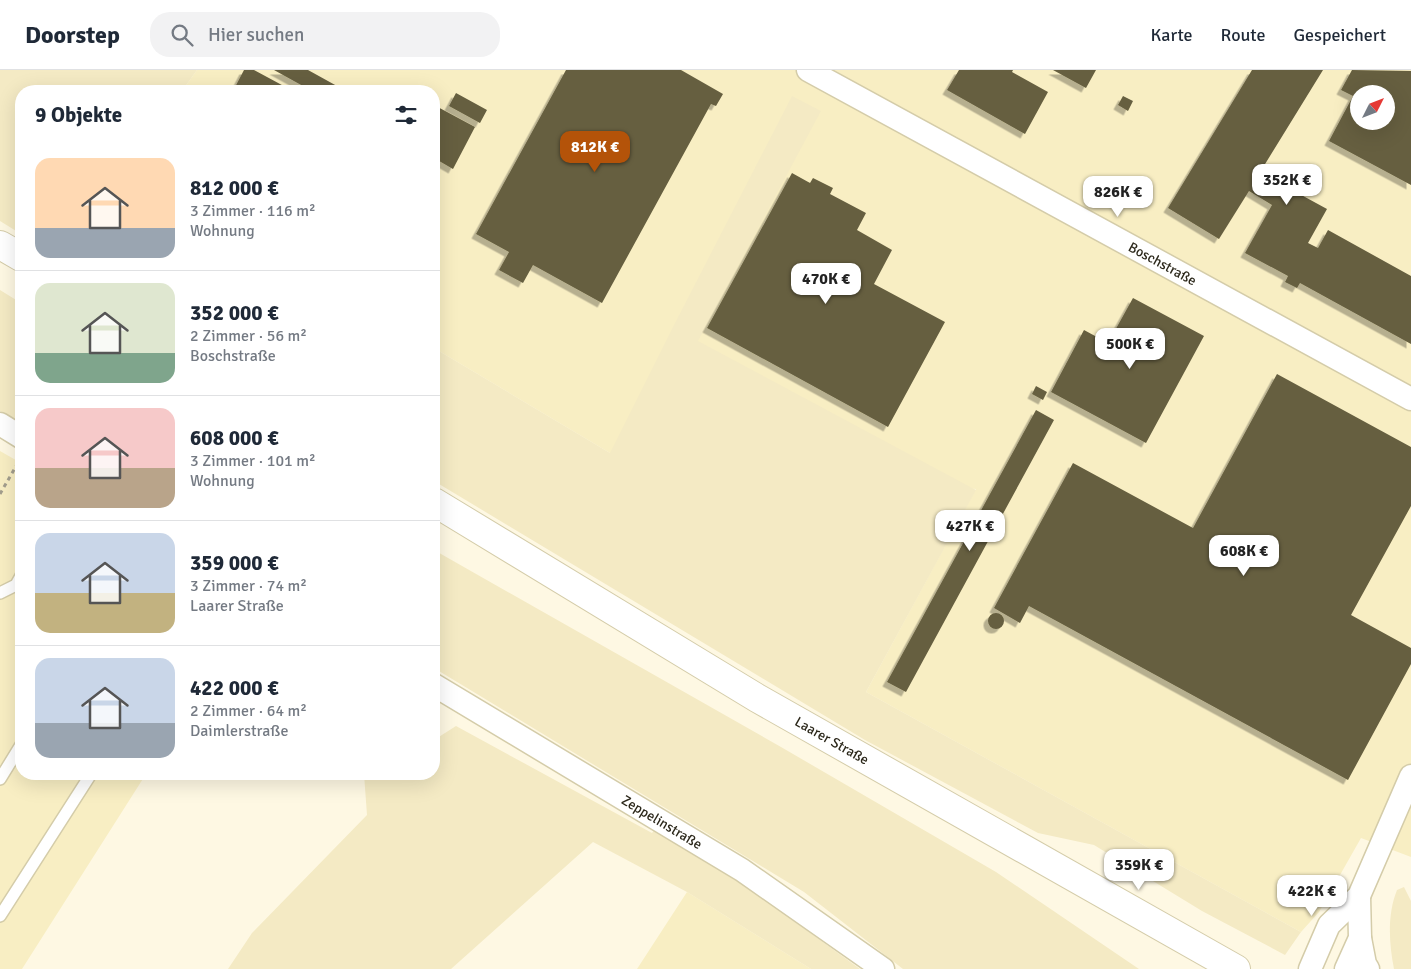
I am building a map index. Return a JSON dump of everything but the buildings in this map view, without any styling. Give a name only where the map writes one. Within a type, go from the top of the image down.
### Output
[{"type":"main road","points":[[0,245],[15,254]]},
{"type":"main road","name":"Laarer Straße","points":[[440,506],[757,698],[1204,959],[1236,969]]},
{"type":"street","name":"Boschstraße","points":[[808,70],[1411,399]]},
{"type":"street","points":[[0,424],[15,433]]},
{"type":"street","name":"Zeppelinstraße","points":[[440,688],[742,870],[883,969]]},
{"type":"street","points":[[1310,969],[1329,925],[1359,896],[1411,776]]},
{"type":"street","points":[[1359,896],[1360,938],[1365,964],[1368,969]]},
{"type":"street","points":[[1346,969],[1360,938]]},
{"type":"lane","points":[[0,593],[15,585]]},
{"type":"lane","points":[[0,779],[15,755]]},
{"type":"lane","points":[[0,916],[87,780]]},
{"type":"path","points":[[0,494],[15,467]]},
{"type":"shaded area","points":[[0,70],[197,70],[186,85],[15,85],[15,230],[0,221]]},
{"type":"shaded area","points":[[197,70],[1411,70],[1411,857],[1361,838],[1319,912],[1301,932],[866,692],[976,489],[610,453],[440,352],[440,85],[186,85]]},
{"type":"shaded area","points":[[792,96],[821,111],[698,341],[976,490],[866,692],[1301,932],[1285,955],[1202,911],[1094,845],[1038,833],[865,740],[440,485],[440,352],[610,453]]},
{"type":"shaded area","points":[[0,290],[15,299],[15,420],[0,411]]},
{"type":"shaded area","points":[[0,451],[15,460],[15,780],[142,780],[22,969],[0,969]]},
{"type":"shaded area","points":[[440,553],[781,747],[996,872],[1139,969],[903,969],[804,892],[440,672]]},
{"type":"shaded area","points":[[456,726],[652,833],[656,828],[725,871],[860,969],[811,969],[687,892],[593,842],[451,969],[228,969],[252,933],[367,815],[364,780],[440,780],[440,736]]},
{"type":"shaded area","points":[[1404,887],[1411,901],[1411,969],[1394,969],[1390,939],[1390,919],[1397,890]]},
{"type":"shaded area","points":[[687,892],[811,969],[637,969]]}]
